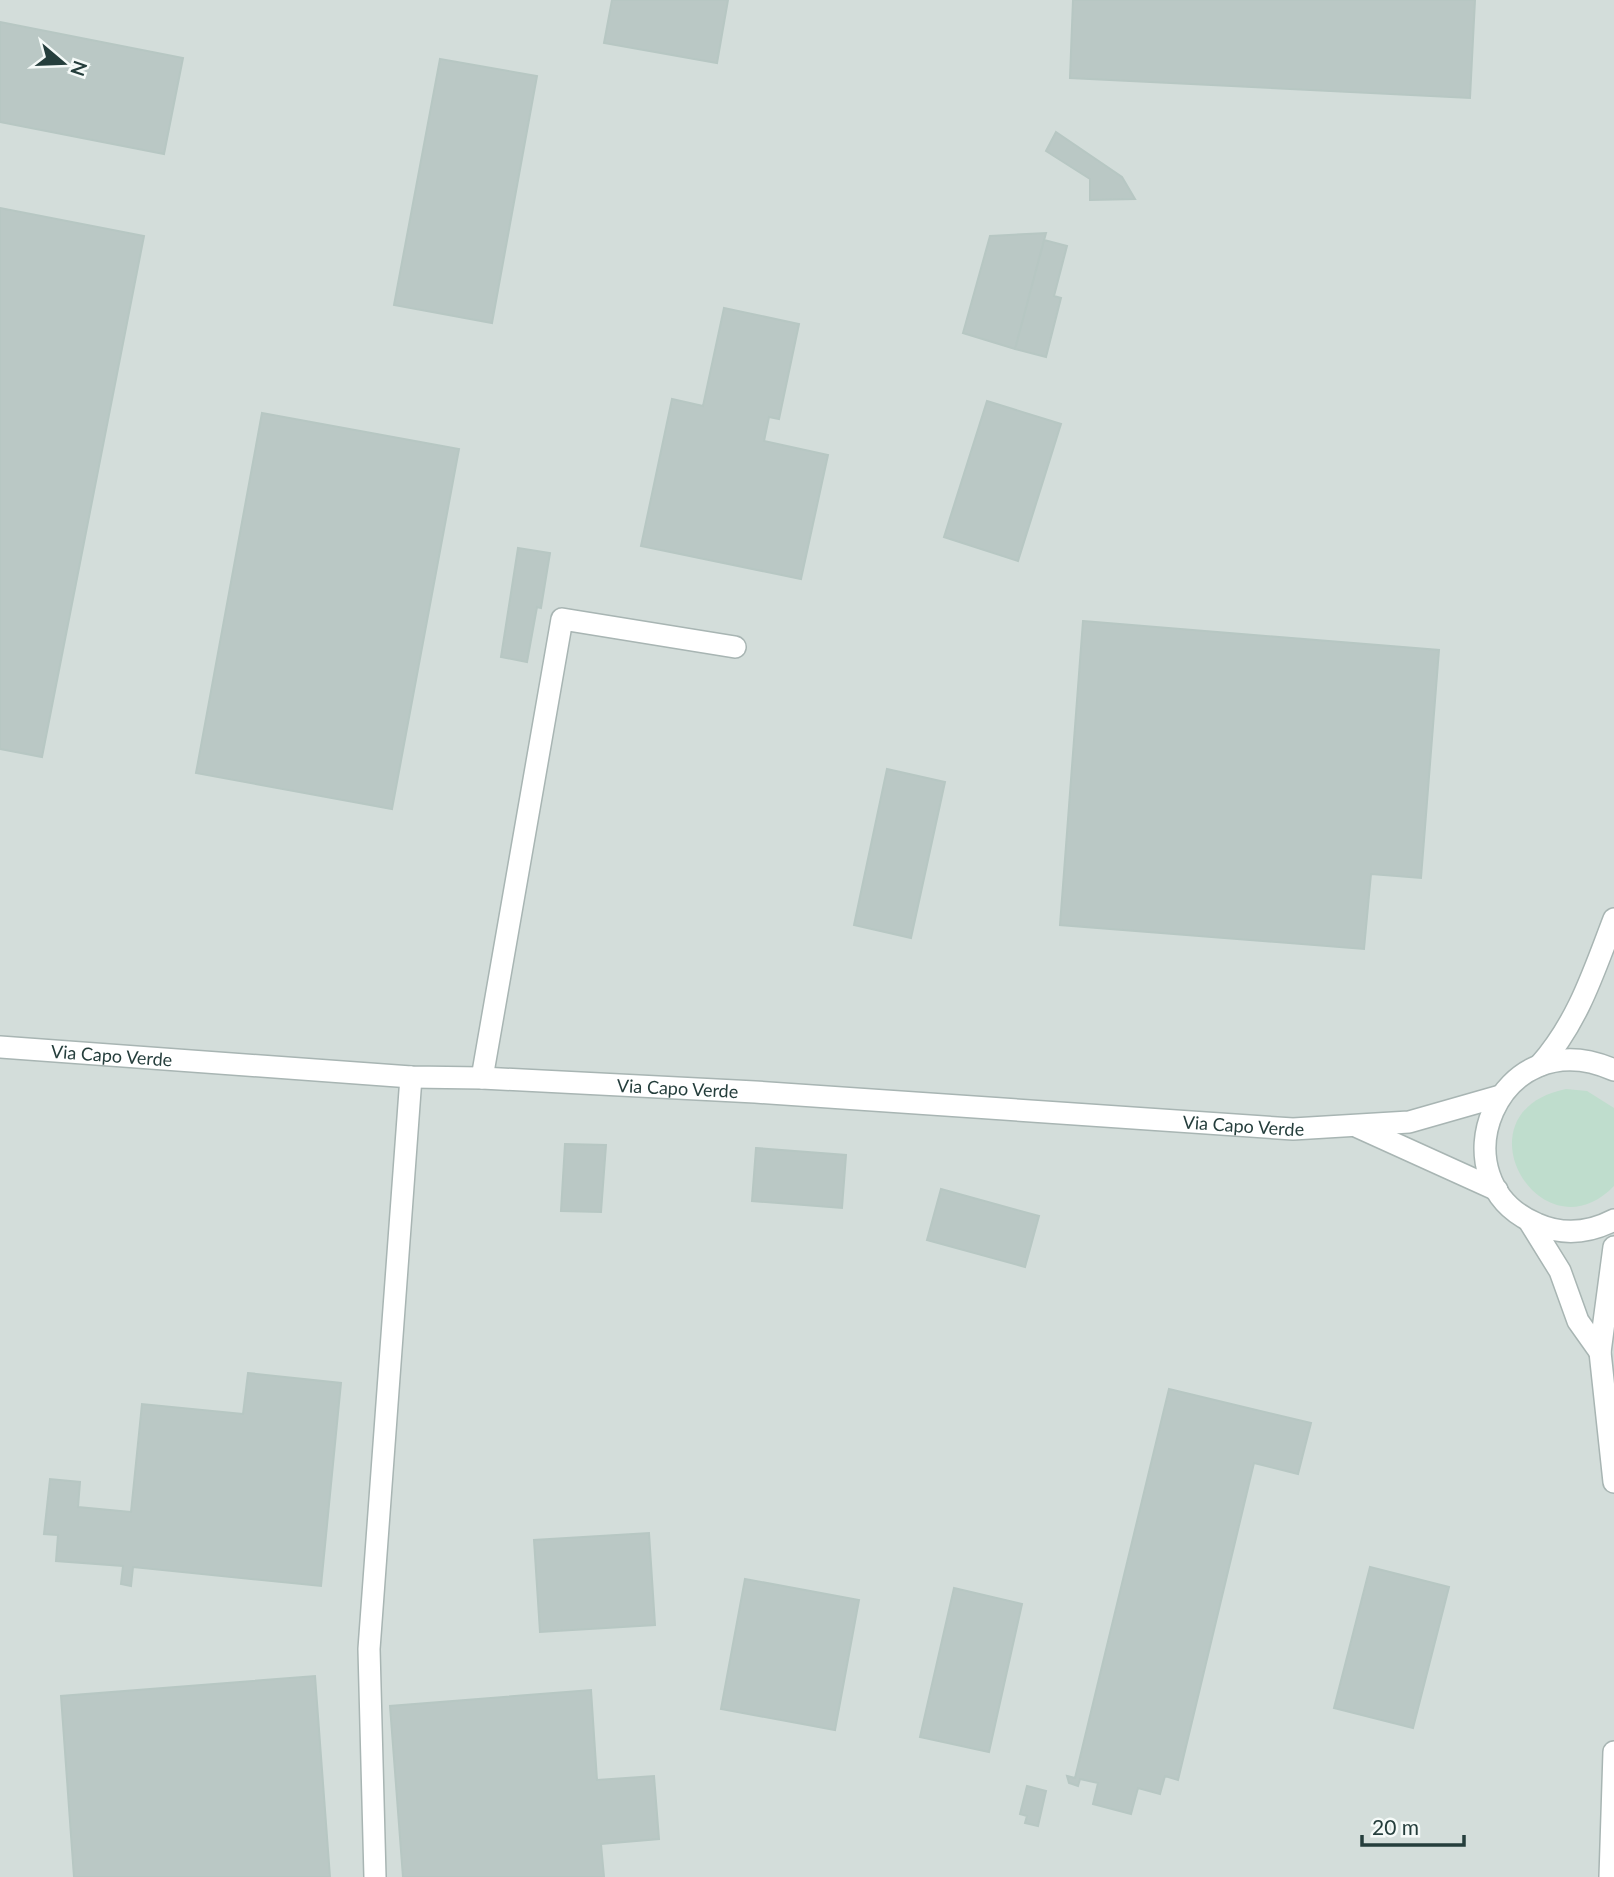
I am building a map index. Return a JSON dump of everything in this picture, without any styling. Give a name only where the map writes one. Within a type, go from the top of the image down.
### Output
[{"type":"street","points":[[482,1078],[562,620],[735,647]]},
{"type":"street","points":[[1540,1065],[1562,1040],[1586,995],[1614,919]]},
{"type":"street","name":"Via Capo Verde","points":[[0,1047],[411,1077],[742,1091],[1293,1129],[1409,1122],[1500,1096]]},
{"type":"street","points":[[1600,1352],[1578,1321],[1559,1271],[1529,1221],[1507,1204],[1497,1190],[1486,1162],[1485,1143],[1488,1125],[1500,1096],[1519,1076],[1540,1065],[1581,1059],[1614,1070]]},
{"type":"street","points":[[375,1877],[369,1649],[411,1077]]},
{"type":"street","points":[[1356,1126],[1497,1190]]},
{"type":"street","points":[[1529,1221],[1567,1232],[1599,1228],[1614,1220]]},
{"type":"street","points":[[1614,1247],[1600,1352],[1614,1482]]},
{"type":"street","points":[[1610,1877],[1614,1752]]},
{"type":"shaded area","points":[[0,0],[1614,0],[1614,1877],[0,1877]]},
{"type":"green space","points":[[1566,1089],[1587,1091],[1614,1108],[1614,1186],[1586,1204],[1560,1206],[1537,1194],[1520,1174],[1512,1150],[1516,1124],[1533,1103]]},
{"type":"building","points":[[612,0],[728,0],[717,63],[604,43]]},
{"type":"building","points":[[1073,0],[1475,0],[1470,98],[1070,78]]},
{"type":"building","points":[[0,22],[183,58],[164,154],[0,122]]},
{"type":"building","points":[[440,59],[537,76],[492,323],[394,305]]},
{"type":"building","points":[[1056,132],[1122,177],[1135,199],[1090,200],[1090,179],[1046,151]]},
{"type":"building","points":[[0,208],[144,236],[42,757],[0,749]]},
{"type":"building","points":[[1046,233],[1015,349],[963,333],[990,236]]},
{"type":"building","points":[[1044,240],[1067,246],[1054,296],[1061,298],[1046,357],[1015,349]]},
{"type":"building","points":[[724,308],[799,324],[779,419],[769,417],[764,441],[828,455],[801,579],[641,546],[672,399],[703,406]]},
{"type":"building","points":[[987,401],[1061,424],[1018,561],[944,537]]},
{"type":"building","points":[[262,413],[459,449],[392,809],[196,773]]},
{"type":"building","points":[[518,548],[550,553],[541,608],[537,607],[527,662],[501,657]]},
{"type":"building","points":[[1083,621],[1439,650],[1421,878],[1371,874],[1364,949],[1060,925]]},
{"type":"building","points":[[887,769],[945,782],[911,938],[854,925]]},
{"type":"building","points":[[565,1144],[606,1145],[601,1212],[561,1211]]},
{"type":"building","points":[[756,1148],[846,1155],[842,1208],[752,1201]]},
{"type":"building","points":[[941,1189],[1039,1216],[1025,1267],[927,1240]]},
{"type":"building","points":[[248,1373],[341,1383],[321,1586],[133,1567],[131,1586],[121,1584],[123,1566],[56,1561],[58,1535],[44,1534],[50,1479],[80,1482],[78,1507],[131,1512],[142,1404],[243,1414]]},
{"type":"building","points":[[1169,1389],[1311,1423],[1298,1474],[1254,1463],[1178,1780],[1165,1776],[1160,1794],[1138,1788],[1131,1814],[1093,1804],[1098,1783],[1080,1779],[1078,1786],[1069,1783],[1067,1776],[1075,1778]]},
{"type":"building","points":[[649,1533],[655,1625],[540,1632],[534,1540]]},
{"type":"building","points":[[1370,1567],[1449,1587],[1413,1728],[1334,1708]]},
{"type":"building","points":[[745,1579],[859,1600],[835,1730],[721,1709]]},
{"type":"building","points":[[954,1588],[1022,1604],[989,1752],[920,1737]]},
{"type":"building","points":[[315,1676],[330,1877],[74,1877],[61,1696]]},
{"type":"building","points":[[591,1690],[597,1780],[654,1776],[659,1839],[601,1844],[604,1877],[403,1877],[390,1706]]},
{"type":"building","points":[[1027,1786],[1046,1791],[1038,1826],[1025,1823],[1027,1816],[1020,1814]]}]
